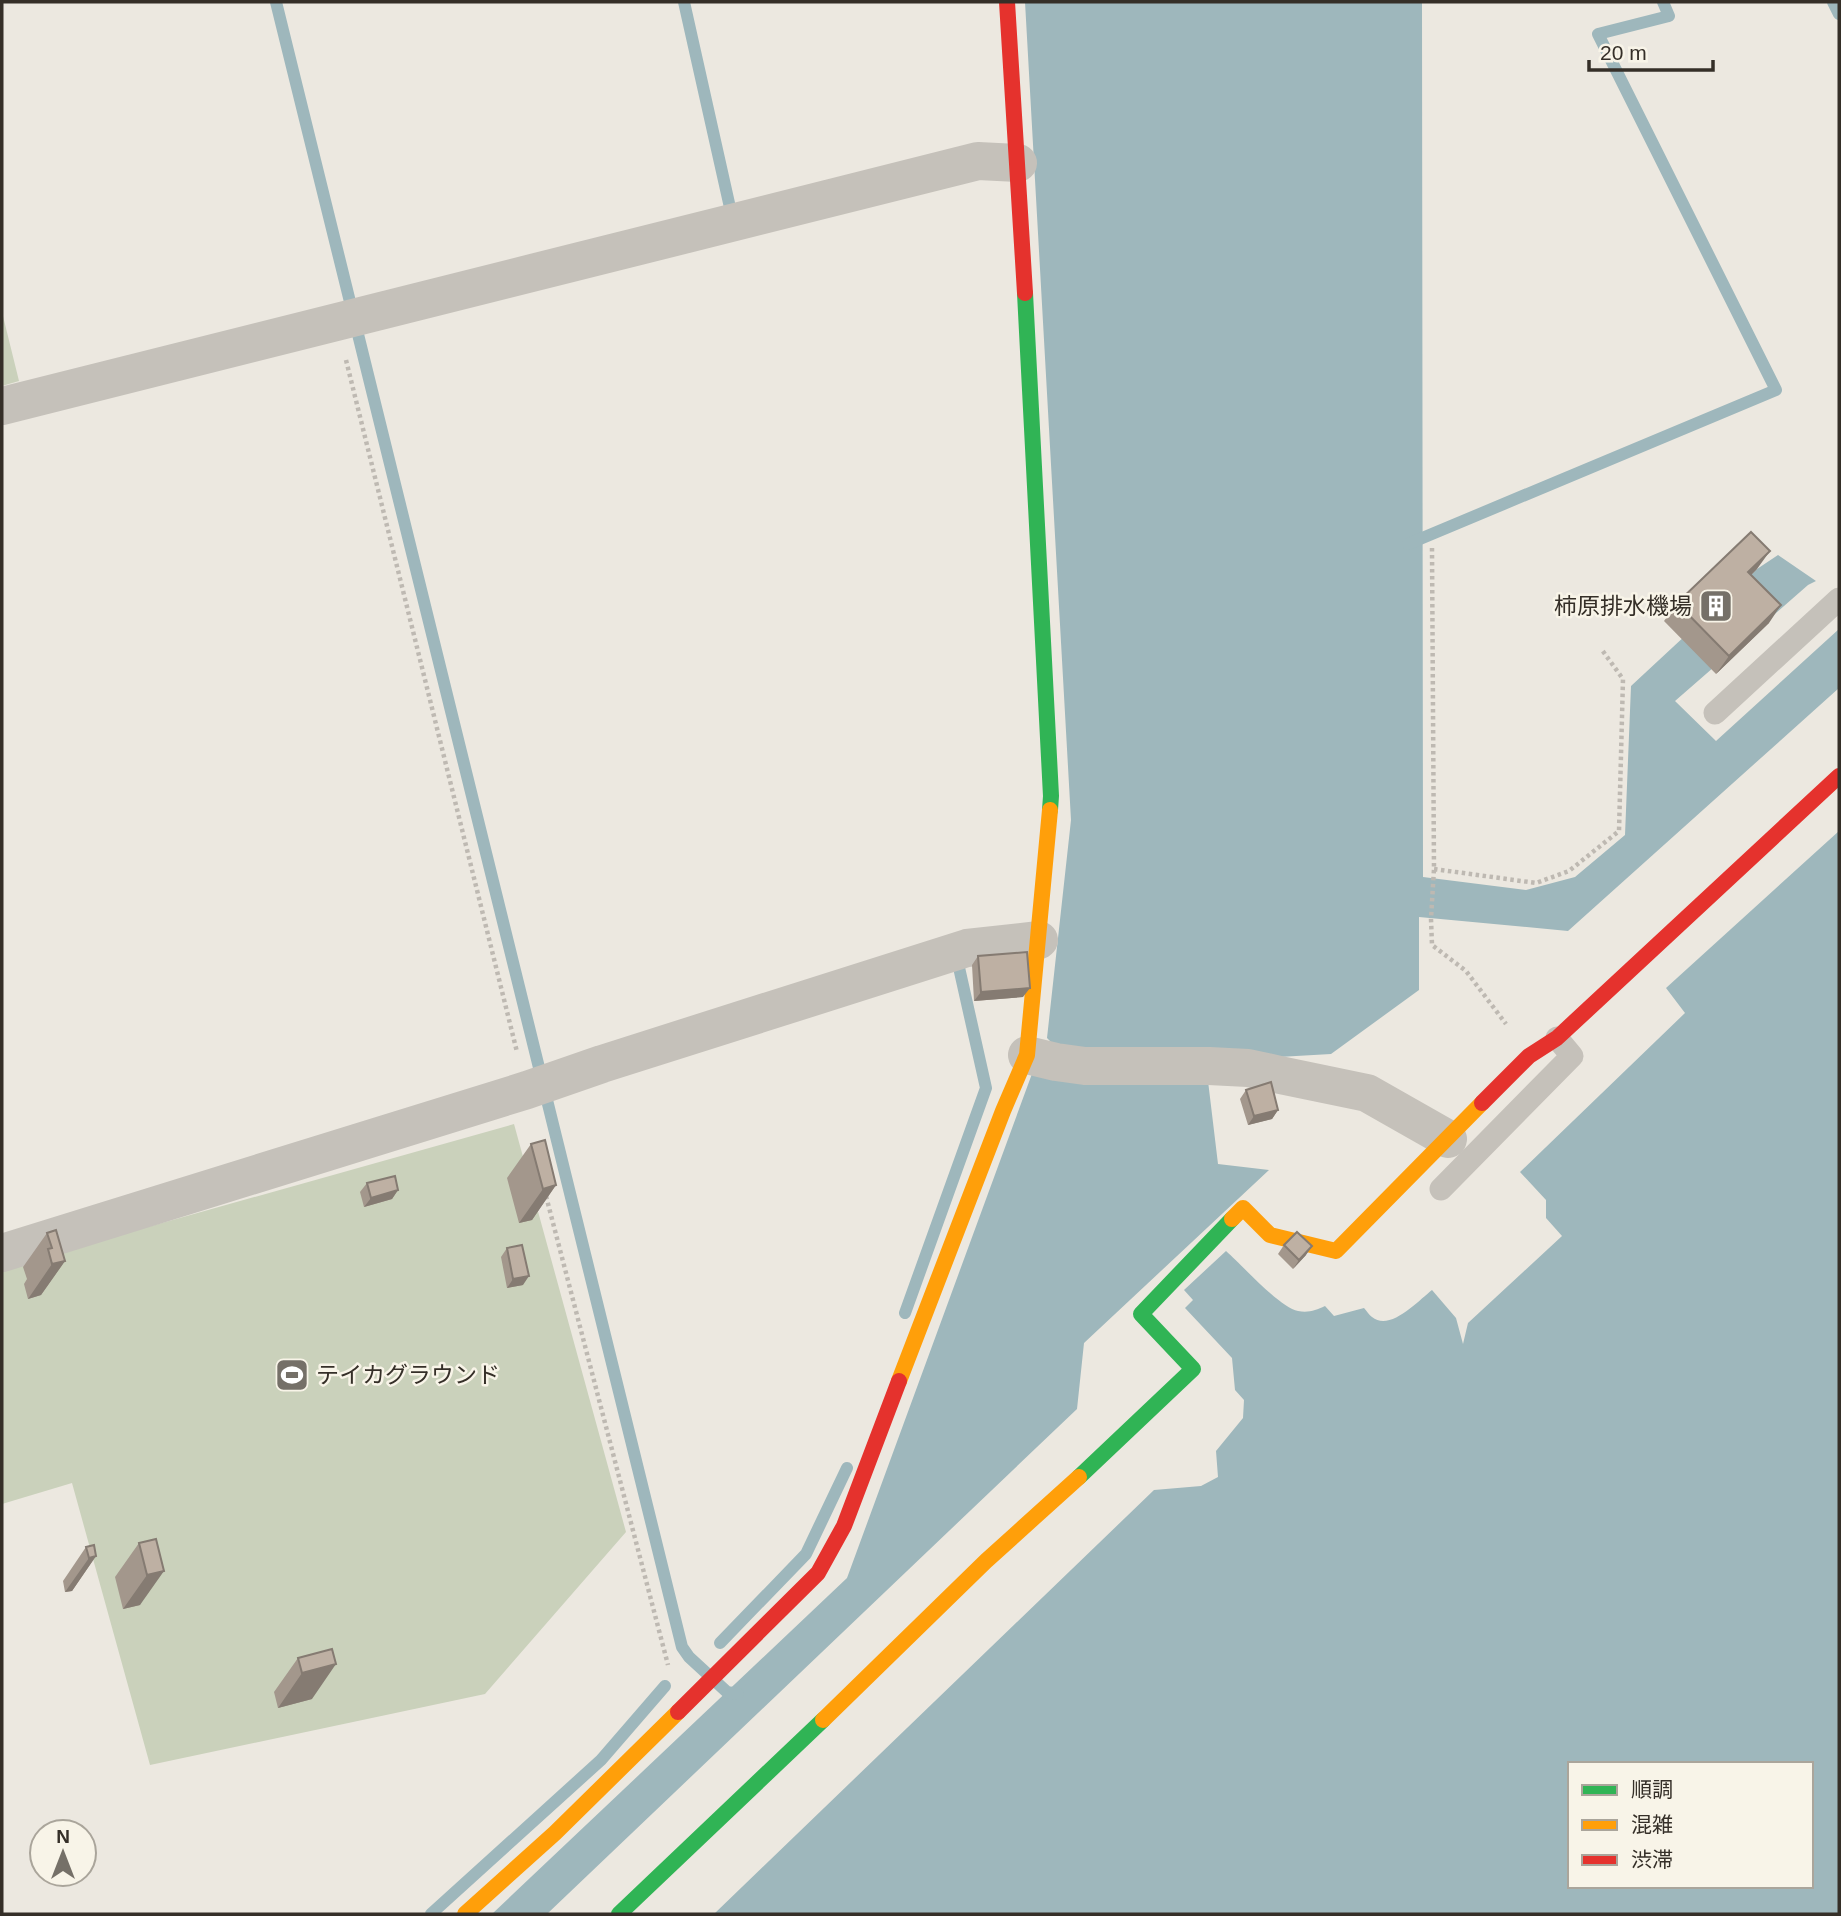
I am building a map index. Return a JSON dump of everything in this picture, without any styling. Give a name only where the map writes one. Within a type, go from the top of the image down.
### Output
[{"type":"street","points":[[465,1914],[555,1833],[818,1573],[844,1526],[1027,1055],[1051,796],[1007,2]]},
{"type":"street","points":[[2,406],[978,161],[1018,163]]},
{"type":"street","points":[[618,1914],[765,1777],[986,1561],[1193,1369],[1142,1314],[1243,1208],[1270,1235],[1336,1251],[1529,1056],[1557,1038],[1839,776]]},
{"type":"street","points":[[2,1253],[534,1077],[615,1059],[967,947],[1039,940]]},
{"type":"street","points":[[1027,1055],[1085,1066],[1248,1068],[1367,1093],[1448,1139]]},
{"type":"lane","points":[[1715,713],[1839,599]]},
{"type":"lane","points":[[1441,1189],[1572,1056],[1557,1038]]},
{"type":"path","points":[[349,319],[534,1077]]},
{"type":"path","points":[[1432,548],[1432,946],[1466,971],[1529,1056]]},
{"type":"path","points":[[1434,869],[1536,883],[1569,871],[1619,831],[1623,679],[1602,650]]},
{"type":"path","points":[[544,1185],[666,1663],[698,1690]]},
{"type":"green space","points":[[2,312],[19,381],[2,386]]},
{"type":"green space","name":"テイカグラウンド","points":[[514,1124],[626,1532],[485,1694],[150,1765],[72,1483],[2,1504],[2,1268]]},
{"type":"water","points":[[1025,2],[1422,2],[1423,877],[1526,890],[1575,877],[1625,835],[1631,686],[1757,569],[1778,555],[1816,581],[1808,585],[1675,701],[1716,741],[1839,629],[1839,688],[1568,931],[1419,917],[1419,990],[1331,1054],[1262,1058],[1205,1056],[1218,1164],[1269,1170],[1084,1343],[1077,1409],[547,1914],[492,1914],[847,1578],[1033,1071],[1061,1052],[1047,1038],[1071,820]]},
{"type":"water","points":[[1839,831],[1839,1914],[714,1914],[1154,1490],[1201,1486],[1218,1477],[1216,1451],[1243,1418],[1244,1400],[1235,1390],[1232,1358],[1185,1308],[1193,1300],[1184,1290],[1226,1251],[1281,1302],[1298,1311],[1315,1310],[1325,1306],[1334,1316],[1364,1308],[1379,1321],[1387,1321],[1404,1313],[1432,1290],[1456,1318],[1463,1344],[1468,1323],[1562,1236],[1546,1218],[1546,1200],[1520,1172],[1685,1013],[1666,988]]},
{"type":"building","name":"柿原排水機場","points":[[1751,532],[1770,551],[1748,572],[1781,605],[1729,656],[1677,603]]},
{"type":"building","points":[[1027,952],[1030,988],[981,992],[978,956]]},
{"type":"building","points":[[1271,1082],[1278,1110],[1254,1116],[1246,1090]]},
{"type":"building","points":[[545,1140],[556,1185],[543,1189],[531,1144]]},
{"type":"building","points":[[395,1176],[398,1190],[371,1198],[367,1183]]},
{"type":"building","points":[[56,1230],[65,1261],[52,1264],[48,1249],[52,1248],[47,1233]]},
{"type":"building","points":[[1297,1232],[1312,1246],[1299,1260],[1284,1245]]},
{"type":"building","points":[[522,1245],[529,1276],[513,1279],[507,1248]]},
{"type":"building","points":[[156,1539],[164,1571],[147,1575],[139,1543]]},
{"type":"building","points":[[94,1545],[96,1556],[89,1558],[86,1547]]},
{"type":"building","points":[[332,1649],[336,1664],[302,1673],[298,1658]]},
{"type":"waterway","points":[[276,2],[682,1647],[689,1657],[727,1692],[738,1694]]},
{"type":"waterway","points":[[684,2],[731,212]]},
{"type":"waterway","points":[[1408,544],[1776,390],[1598,34],[1669,16],[1663,2]]},
{"type":"waterway","points":[[1833,2],[1839,14]]},
{"type":"waterway","points":[[905,1313],[986,1088],[958,963]]},
{"type":"waterway","points":[[720,1643],[806,1554],[847,1468]]},
{"type":"waterway","points":[[431,1914],[601,1760],[665,1686]]},
{"type":"traffic: fast","points":[[1025,293],[1050,810]]},
{"type":"traffic: fast","points":[[1079,1477],[1193,1369],[1141,1314],[1232,1219]]},
{"type":"traffic: fast","points":[[619,1914],[823,1720]]},
{"type":"traffic: slow","points":[[899,1381],[1027,1055],[1050,810]]},
{"type":"traffic: slow","points":[[1232,1219],[1243,1208],[1270,1235],[1336,1251],[1482,1103]]},
{"type":"traffic: slow","points":[[823,1720],[986,1561],[1079,1477]]},
{"type":"traffic: slow","points":[[465,1914],[555,1833],[678,1712]]},
{"type":"traffic: jam","points":[[1007,2],[1025,293]]},
{"type":"traffic: jam","points":[[1482,1103],[1529,1056],[1557,1038],[1839,776]]},
{"type":"traffic: jam","points":[[678,1712],[818,1573],[844,1526],[899,1381]]},
{"type":"place","name":"柿原排水機場","points":[[1716,606]]},
{"type":"place","name":"テイカグラウンド","points":[[292,1375]]}]
